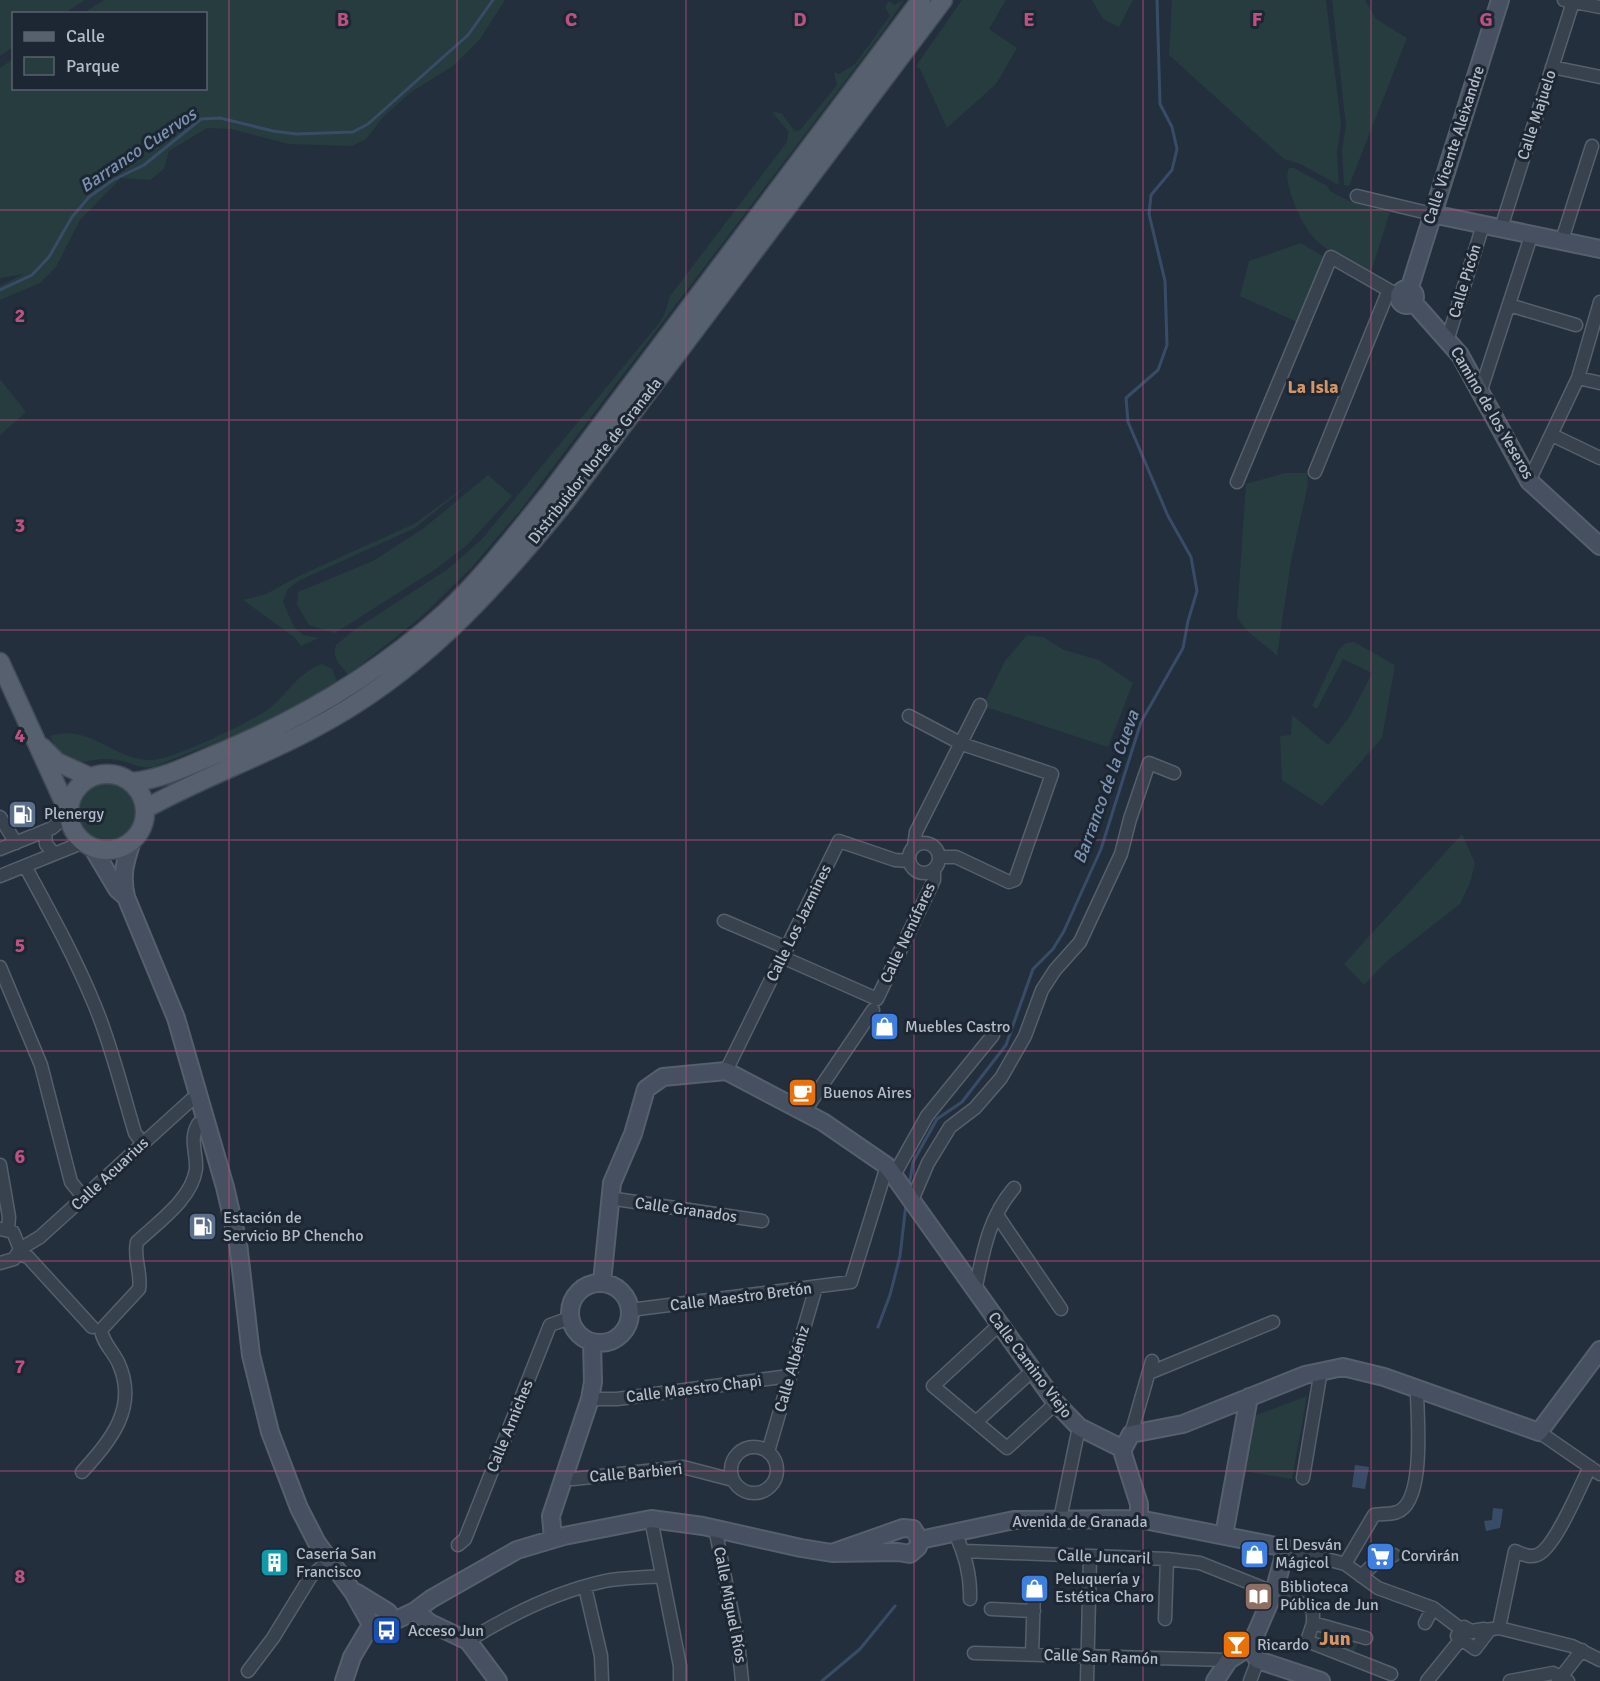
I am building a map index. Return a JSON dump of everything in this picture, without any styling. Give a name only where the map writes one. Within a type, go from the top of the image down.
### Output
[{"type":"main road","name":"Distribuidor Norte de Granada","points":[[132,782],[162,777],[305,713],[353,685],[402,650],[446,612],[494,562],[550,493],[921,0]]},
{"type":"main road","name":"Distribuidor Norte de Granada","points":[[146,809],[190,785],[314,729],[352,707],[408,669],[455,627],[507,574],[566,501],[943,0]]},
{"type":"main road","points":[[0,662],[40,746],[57,762],[90,777]]},
{"type":"main road","points":[[40,746],[40,753],[69,810],[76,834],[88,845],[113,850],[132,841],[140,832],[146,809],[139,790],[132,782],[112,773],[90,777],[73,794],[69,810]]},
{"type":"street","name":"Calle Vicente Aleixandre","points":[[1402,295],[1432,214],[1500,0]]},
{"type":"street","points":[[1568,1],[1600,7]]},
{"type":"street","name":"Calle Majuelo","points":[[1501,228],[1552,67],[1568,1]]},
{"type":"street","points":[[1552,67],[1600,77]]},
{"type":"street","points":[[1562,240],[1592,146]]},
{"type":"street","points":[[1357,195],[1432,214],[1600,249]]},
{"type":"street","name":"Calle Picón","points":[[1448,338],[1483,225]]},
{"type":"street","points":[[1481,390],[1532,233]]},
{"type":"street","name":"Camino de los Yeseros","points":[[1237,482],[1331,257],[1402,295],[1448,338],[1481,390],[1529,481],[1600,546]]},
{"type":"street","points":[[1315,472],[1402,295]]},
{"type":"street","points":[[1529,481],[1578,378],[1600,302]]},
{"type":"street","points":[[1509,305],[1576,325]]},
{"type":"street","points":[[1578,378],[1600,383]]},
{"type":"street","points":[[1552,435],[1600,458]]},
{"type":"street","points":[[940,857],[934,870],[924,871],[909,861],[909,853],[914,846],[916,832],[980,705]]},
{"type":"street","points":[[909,716],[962,744],[1052,774],[1015,880],[1009,882],[956,857],[940,857]]},
{"type":"street","points":[[913,1198],[928,1163],[950,1127],[975,1108],[1001,1078],[1025,1036],[1042,990],[1055,970],[1080,942],[1121,854],[1149,763],[1174,773]]},
{"type":"street","points":[[0,849],[45,832],[69,810]]},
{"type":"street","points":[[0,817],[16,843]]},
{"type":"street","points":[[45,832],[46,844],[54,854]]},
{"type":"street","points":[[132,841],[123,869],[126,897],[166,990],[200,1097],[220,1175],[233,1281],[240,1314],[245,1323],[261,1399],[279,1460],[299,1508],[329,1562],[353,1592],[381,1620]]},
{"type":"street","name":"Calle Los Jazmines","points":[[726,1071],[839,841],[895,860],[909,861]]},
{"type":"street","points":[[914,846],[925,844],[938,852],[940,857]]},
{"type":"street","points":[[0,876],[54,854],[88,845],[117,889],[126,897]]},
{"type":"street","points":[[26,866],[62,933],[95,1007],[110,1046],[135,1133],[142,1144]]},
{"type":"street","name":"Calle Nenúfares","points":[[785,952],[877,999],[934,880],[934,870]]},
{"type":"street","points":[[724,921],[785,952]]},
{"type":"street","points":[[0,967],[41,1065],[71,1182],[84,1198]]},
{"type":"street","points":[[804,1112],[873,1010]]},
{"type":"street","points":[[891,1170],[927,1116],[993,1035]]},
{"type":"street","points":[[602,1282],[612,1183],[633,1134],[643,1093],[649,1085],[668,1076],[726,1071]]},
{"type":"street","name":"Calle Camino Viejo","points":[[726,1071],[804,1112],[891,1170],[1056,1403],[1079,1427],[1127,1441]]},
{"type":"street","name":"Calle Acuarius","points":[[0,1263],[9,1262],[19,1251],[40,1237],[191,1100],[200,1097]]},
{"type":"street","points":[[82,1472],[104,1448],[121,1417],[127,1397],[126,1380],[117,1360],[102,1339],[101,1330],[139,1289],[140,1281],[135,1251],[138,1242],[188,1192],[196,1166],[193,1132],[198,1124],[205,1121]]},
{"type":"street","points":[[0,1165],[9,1217],[4,1229],[17,1237],[19,1251],[28,1257],[92,1327]]},
{"type":"street","name":"Calle Maestro Bretón","points":[[630,1310],[851,1282],[891,1170]]},
{"type":"street","points":[[975,1291],[986,1235],[1002,1202],[1014,1188]]},
{"type":"street","name":"Calle Granados","points":[[609,1198],[762,1221]]},
{"type":"street","points":[[997,1215],[1061,1309]]},
{"type":"street","points":[[602,1282],[619,1289],[625,1295],[630,1310],[625,1329],[612,1340],[598,1342],[582,1337],[574,1329],[570,1318],[570,1307],[581,1289],[602,1282]]},
{"type":"street","name":"Calle Albéniz","points":[[768,1452],[816,1287]]},
{"type":"street","name":"Calle Arniches","points":[[458,1545],[465,1539],[550,1325],[570,1318]]},
{"type":"street","points":[[1139,1519],[1139,1504],[1127,1441],[1151,1367],[1273,1322]]},
{"type":"street","points":[[999,1325],[933,1386],[1007,1448],[1056,1403]]},
{"type":"street","points":[[558,1537],[569,1478],[594,1399],[598,1342]]},
{"type":"street","points":[[1539,1432],[1600,1350]]},
{"type":"street","points":[[1127,1441],[1184,1424],[1321,1370],[1343,1367],[1384,1377],[1417,1391],[1539,1432],[1595,1470],[1550,1545],[1538,1555],[1528,1557],[1515,1551],[1493,1630],[1475,1649],[1463,1634],[1433,1608],[1378,1588],[1345,1564],[1374,1515],[1396,1513],[1402,1509],[1414,1487],[1418,1470],[1417,1391]]},
{"type":"street","points":[[1303,1478],[1321,1370]]},
{"type":"street","points":[[976,1422],[1032,1371]]},
{"type":"street","name":"Calle Maestro Chapi","points":[[594,1399],[789,1376]]},
{"type":"street","points":[[1224,1535],[1249,1397]]},
{"type":"street","points":[[1060,1520],[1079,1427]]},
{"type":"street","points":[[754,1447],[768,1452],[776,1464],[777,1472],[771,1485],[765,1490],[750,1493],[737,1486],[733,1480],[731,1465],[740,1452],[754,1447]]},
{"type":"street","name":"Calle Barbieri","points":[[569,1478],[683,1467],[733,1480]]},
{"type":"street","points":[[651,1519],[680,1666],[680,1681]]},
{"type":"street","points":[[344,1681],[352,1657],[381,1620],[430,1599],[517,1550],[558,1537],[651,1519],[715,1528],[832,1553],[898,1552],[904,1554],[915,1552],[920,1540],[913,1529],[903,1528],[832,1553]]},
{"type":"street","name":"Avenida de Granada","points":[[920,1540],[1014,1520],[1139,1519],[1286,1548],[1345,1564]]},
{"type":"street","name":"Calle Miguel Ríos","points":[[715,1528],[741,1661],[742,1681]]},
{"type":"street","points":[[896,1532],[893,1540],[898,1552]]},
{"type":"street","points":[[955,1533],[964,1551],[970,1579],[970,1599]]},
{"type":"street","points":[[1251,1681],[1253,1653],[1286,1548]]},
{"type":"street","name":"Calle Juncaril","points":[[964,1551],[1167,1559],[1200,1563],[1313,1608],[1313,1623]]},
{"type":"street","points":[[1361,1576],[1374,1564],[1394,1556]]},
{"type":"street","points":[[1087,1681],[1090,1557]]},
{"type":"street","points":[[1165,1618],[1167,1559]]},
{"type":"street","points":[[248,1671],[273,1638],[311,1576],[329,1562]]},
{"type":"street","points":[[468,1641],[508,1616],[555,1595],[606,1581],[661,1576]]},
{"type":"street","points":[[585,1587],[601,1656],[602,1681]]},
{"type":"street","points":[[1032,1654],[1034,1591]]},
{"type":"street","points":[[381,1620],[415,1611],[430,1599]]},
{"type":"street","points":[[1425,1623],[1433,1608]]},
{"type":"street","points":[[992,1609],[1034,1611]]},
{"type":"street","points":[[415,1611],[430,1623],[468,1641],[498,1681]]},
{"type":"street","points":[[1366,1638],[1313,1623],[1307,1641],[1391,1674]]},
{"type":"street","points":[[1427,1681],[1463,1634],[1464,1627],[1471,1631],[1493,1630],[1582,1650],[1600,1660]]},
{"type":"street","points":[[1510,1681],[1553,1673],[1562,1679],[1582,1650]]},
{"type":"street","name":"Calle San Ramón","points":[[974,1653],[1228,1660]]},
{"type":"street","points":[[1215,1681],[1228,1660],[1253,1653],[1311,1680]]},
{"type":"green space","points":[[0,0],[85,0],[67,12],[12,12],[12,48],[0,56]]},
{"type":"green space","points":[[104,0],[505,0],[480,39],[453,66],[411,92],[384,116],[366,139],[352,146],[289,144],[231,129],[207,128],[169,151],[164,169],[150,180],[121,178],[80,220],[56,267],[40,283],[0,300],[0,286],[24,274],[0,278],[0,68],[12,60],[12,90],[207,90],[207,12],[85,12]]},
{"type":"green space","points":[[904,0],[883,31],[519,512],[471,568],[421,617],[348,675],[336,658],[336,645],[354,630],[448,569],[482,539],[660,322],[670,296],[787,142],[788,131],[772,112],[781,113],[795,131],[800,130],[837,85],[834,72],[839,74],[855,64],[890,16],[885,7],[889,1],[894,5]]},
{"type":"green space","points":[[962,0],[1006,0],[989,29],[1017,48],[996,84],[947,128],[920,69],[916,66]]},
{"type":"green space","points":[[1092,0],[1133,0],[1119,27],[1103,19]]},
{"type":"green space","points":[[1172,0],[1326,0],[1341,124],[1337,154],[1339,185],[1300,164],[1284,159],[1169,55]]},
{"type":"green space","points":[[1332,0],[1365,0],[1376,19],[1407,38],[1349,186],[1344,185],[1342,150],[1346,126]]},
{"type":"green space","points":[[1289,168],[1294,168],[1327,186],[1331,192],[1354,203],[1390,212],[1370,275],[1330,252],[1312,236],[1291,195],[1287,178]]},
{"type":"green space","points":[[1301,243],[1324,257],[1297,322],[1240,296],[1249,261]]},
{"type":"green space","points":[[0,379],[26,412],[0,435]]},
{"type":"green space","points":[[1285,473],[1307,473],[1308,485],[1291,561],[1277,656],[1250,633],[1237,617],[1246,484]]},
{"type":"green space","points":[[488,475],[512,496],[467,545],[436,569],[335,633],[309,625],[297,605],[298,592],[373,561],[424,528]]},
{"type":"green space","points":[[473,481],[415,528],[298,581],[287,590],[283,602],[294,627],[303,635],[319,638],[301,646],[294,637],[243,600],[266,594],[299,576],[414,524]]},
{"type":"green space","points":[[1027,635],[1043,637],[1064,650],[1099,660],[1133,683],[1108,747],[983,706],[1005,661]]},
{"type":"green space","points":[[1354,642],[1395,665],[1382,738],[1322,806],[1282,780],[1280,736],[1291,735],[1292,715],[1328,745],[1350,716],[1372,673],[1343,659],[1317,709],[1312,706],[1339,649],[1346,643]]},
{"type":"green space","points":[[322,664],[332,669],[337,681],[316,695],[271,719],[153,767],[106,759],[71,761],[57,749],[50,736],[65,733],[80,735],[131,757],[144,760],[158,759],[182,752],[261,714],[307,672]]},
{"type":"green space","points":[[108,783],[124,788],[132,796],[137,812],[132,828],[124,836],[108,841],[92,836],[84,828],[79,812],[84,796],[92,788]]},
{"type":"green space","points":[[1462,834],[1475,863],[1470,883],[1460,904],[1387,961],[1364,985],[1344,964]]},
{"type":"green space","points":[[1307,1396],[1292,1479],[1244,1471],[1251,1417]]},
{"type":"green space","points":[[1315,1625],[1359,1640],[1353,1656],[1309,1641]]},
{"type":"water","points":[[1355,1465],[1369,1467],[1365,1489],[1352,1487]]},
{"type":"water","points":[[1493,1508],[1503,1509],[1500,1528],[1486,1531],[1484,1521],[1492,1520]]},
{"type":"waterway","name":"Barranco Cuervos","points":[[0,290],[32,275],[49,257],[72,217],[89,197],[113,180],[144,165],[201,119],[220,118],[273,131],[296,134],[353,132],[368,124],[468,35],[493,0]]},
{"type":"waterway","name":"Barranco de la Cueva","points":[[909,1186],[913,1162],[937,1119],[962,1102],[1006,1045],[1033,969],[1053,949],[1064,931],[1101,849],[1141,722],[1183,648],[1197,591],[1191,557],[1168,516],[1128,422],[1126,398],[1158,370],[1167,345],[1165,281],[1149,214],[1151,195],[1172,170],[1177,149],[1172,127],[1160,104],[1157,0]]},
{"type":"waterway","name":"Barranco de la Cueva","points":[[878,1327],[890,1295],[900,1256],[906,1204]]},
{"type":"waterway","name":"Barranco de la Cueva","points":[[822,1681],[860,1649],[895,1606]]},
{"type":"place","name":"Plenergy","points":[[23,814]]},
{"type":"place","name":"Muebles Castro","points":[[884,1027]]},
{"type":"place","name":"Buenos Aires","points":[[802,1093]]},
{"type":"place","name":"Estación de Servicio BP Chencho","points":[[202,1227]]},
{"type":"place","name":"El Desván Mágicol","points":[[1254,1554]]},
{"type":"place","name":"Corvirán","points":[[1380,1556]]},
{"type":"place","name":"Casería San Francisco","points":[[275,1563]]},
{"type":"place","name":"Peluquería y Estética Charo","points":[[1034,1588]]},
{"type":"place","name":"Biblioteca Pública de Jun","points":[[1259,1596]]},
{"type":"place","name":"Acceso Jun","points":[[387,1631]]},
{"type":"place","name":"Ricardo","points":[[1236,1645]]},
{"type":"district","name":"La Isla","points":[[1313,387]]},
{"type":"district","name":"Jun","points":[[1335,1638]]}]
